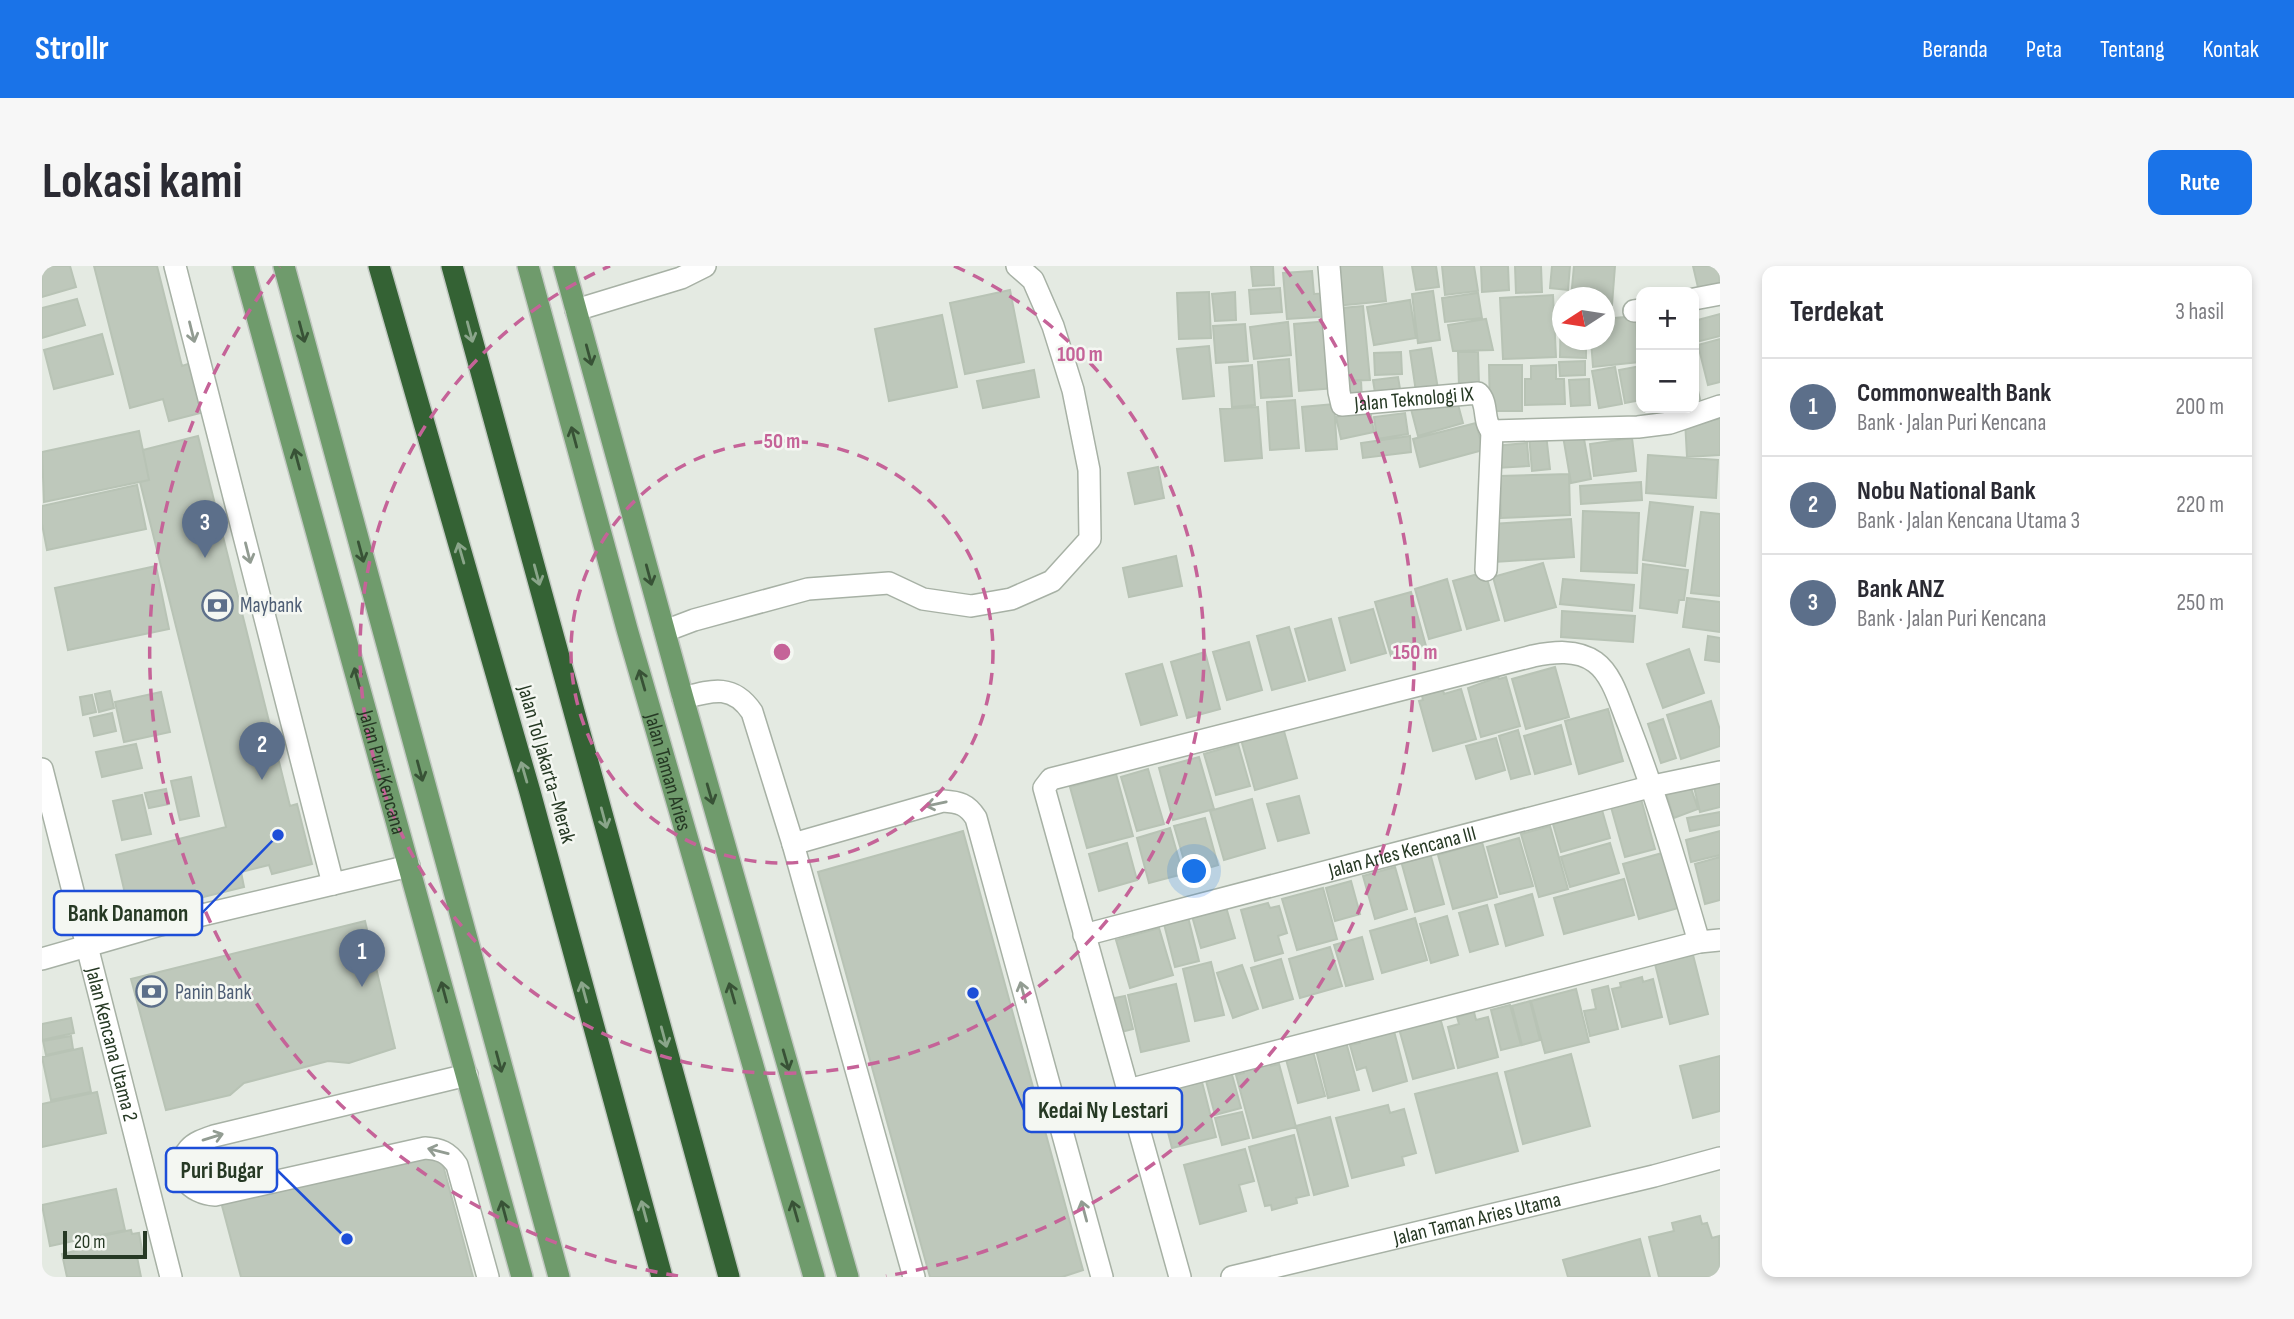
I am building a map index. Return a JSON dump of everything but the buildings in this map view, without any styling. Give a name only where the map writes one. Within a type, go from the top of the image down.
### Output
[{"type":"highway","name":"Jalan Tol Jakarta–Merak","points":[[379,266],[530,792],[662,1277]]},
{"type":"highway","name":"Jalan Tol Jakarta–Merak","points":[[452,266],[729,1277]]},
{"type":"main road","name":"Jalan Puri Kencana","points":[[243,266],[522,1277]]},
{"type":"main road","name":"Jalan Puri Kencana","points":[[284,266],[559,1277]]},
{"type":"main road","name":"Jalan Taman Aries","points":[[528,266],[627,629],[814,1277]]},
{"type":"main road","name":"Jalan Taman Aries","points":[[564,266],[683,698],[848,1277]]},
{"type":"main road","points":[[583,471],[618,462]]},
{"type":"main road","points":[[627,629],[663,625]]},
{"type":"street","points":[[175,266],[332,884]]},
{"type":"street","points":[[576,310],[681,278],[705,266]]},
{"type":"street","points":[[663,625],[694,620],[808,589],[889,583],[923,599],[971,606],[1011,599],[1052,581],[1090,539],[1089,470],[1073,390],[1053,326],[1033,280],[1017,266]]},
{"type":"street","name":"Jalan Teknologi IX","points":[[1329,266],[1341,404],[1478,393],[1483,400],[1487,427],[1492,431],[1638,428],[1670,423],[1720,405]]},
{"type":"street","points":[[1699,298],[1720,294]]},
{"type":"street","points":[[1486,570],[1492,431]]},
{"type":"street","points":[[1128,1090],[1709,941],[1653,786],[1614,689],[1596,663],[1582,656],[1559,652],[1533,656],[1067,774],[1051,779],[1044,788],[1180,1277]]},
{"type":"street","points":[[683,698],[730,692],[743,698],[752,712],[793,844],[914,1277]]},
{"type":"street","name":"Jalan Kencana Utama 2","points":[[42,769],[171,1277]]},
{"type":"street","name":"Jalan Aries Kencana III","points":[[1084,935],[1653,786],[1720,772]]},
{"type":"street","points":[[793,844],[943,801],[959,802],[969,807],[976,818],[1102,1277]]},
{"type":"street","points":[[42,959],[86,945],[409,866]]},
{"type":"street","points":[[467,1075],[207,1138],[189,1148],[182,1160],[183,1175],[190,1187],[201,1194],[215,1195],[425,1148],[438,1149],[449,1154],[457,1165],[488,1277]]},
{"type":"street","name":"Jalan Taman Aries Utama","points":[[1232,1277],[1720,1158]]},
{"type":"place","name":"Bank ANZ","points":[[205,558]]},
{"type":"place","name":"Maybank","points":[[217,605]]},
{"type":"place","name":"Nobu National Bank","points":[[262,780]]},
{"type":"place","name":"Bank Danamon","points":[[278,835]]},
{"type":"place","name":"Commonwealth Bank","points":[[362,987]]},
{"type":"place","name":"Panin Bank","points":[[152,992]]},
{"type":"place","name":"Kedai Ny Lestari","points":[[973,993]]},
{"type":"place","name":"Puri Bugar","points":[[347,1239]]}]
